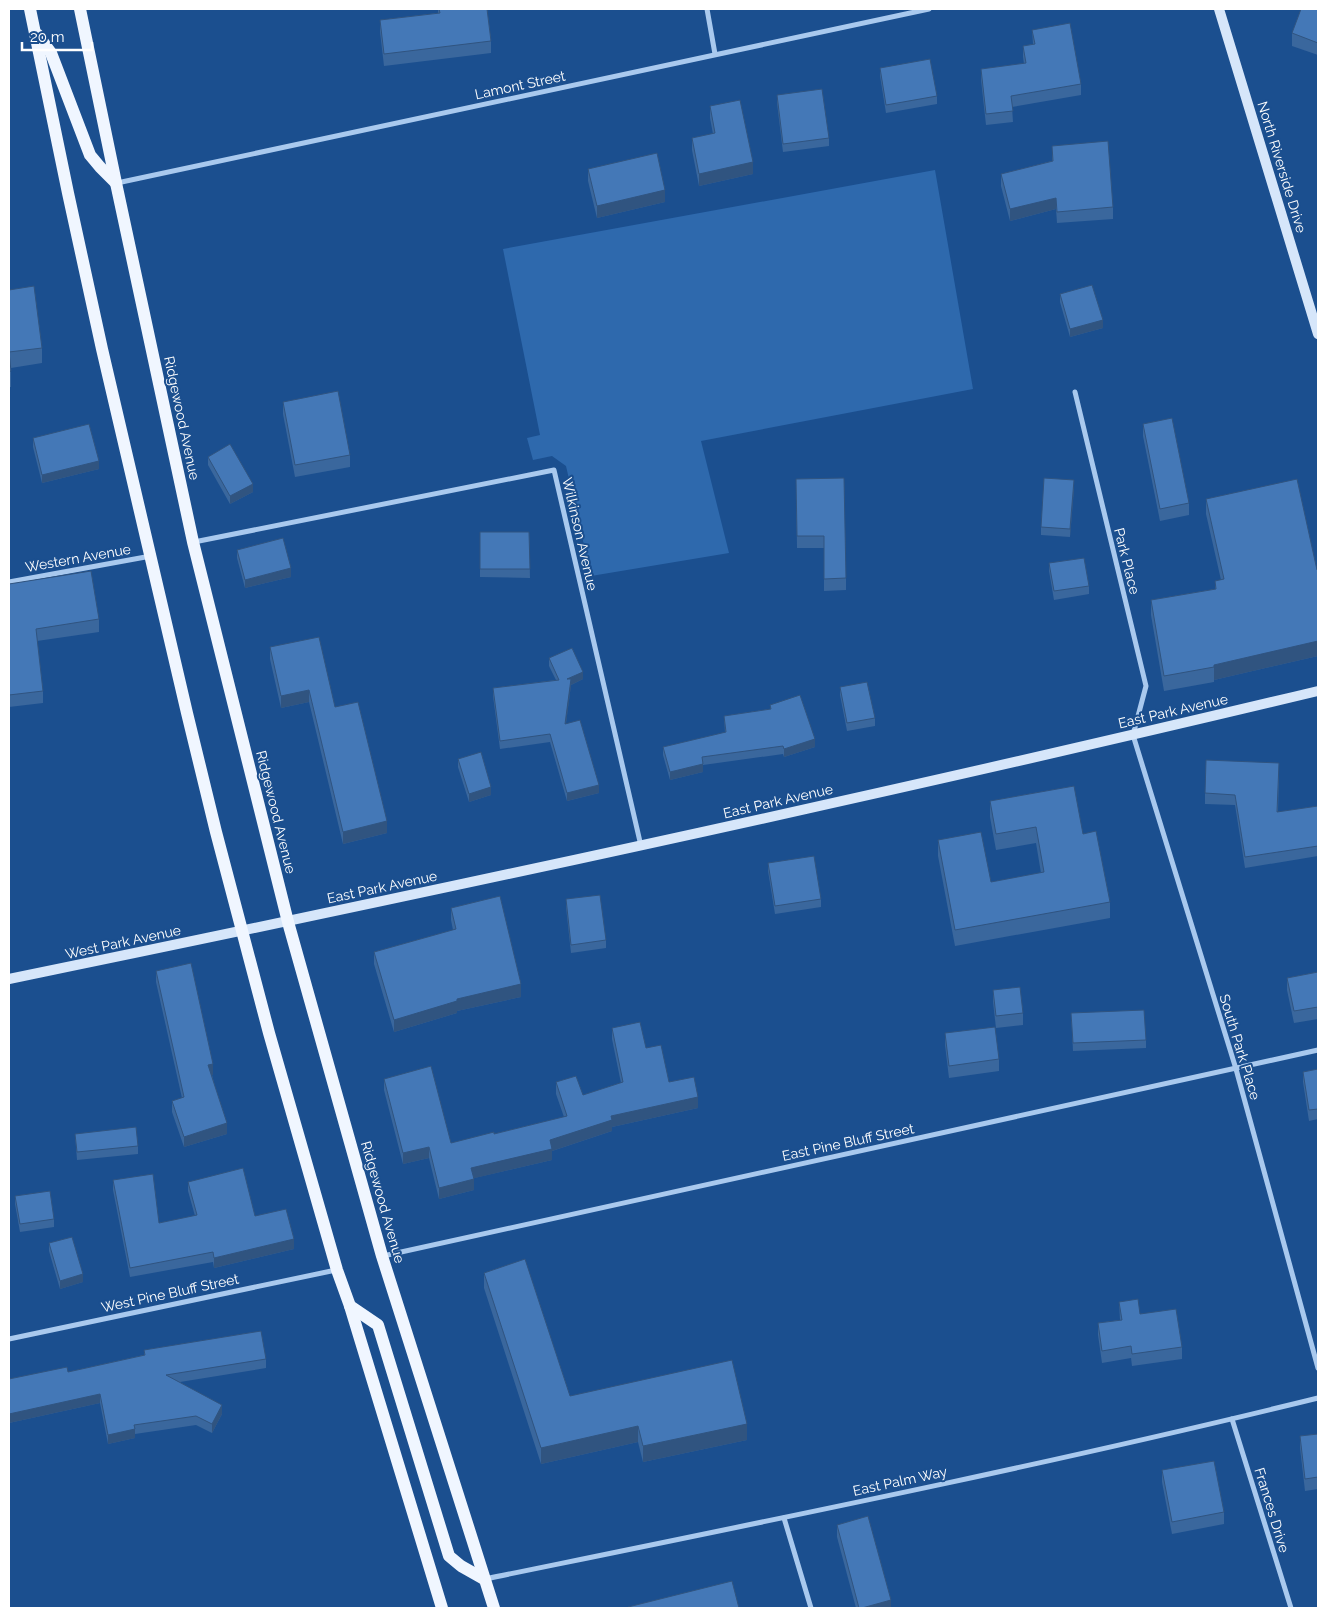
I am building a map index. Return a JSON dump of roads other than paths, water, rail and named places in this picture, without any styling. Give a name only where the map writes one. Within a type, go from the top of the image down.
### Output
[{"type":"main road","points":[[30,9],[102,349],[187,713],[242,931],[269,1034],[337,1270],[350,1306],[442,1608]]},
{"type":"main road","name":"Ridgewood Avenue","points":[[80,9],[193,542],[288,922],[382,1256],[494,1608]]},
{"type":"main road","points":[[35,30],[51,53],[90,155],[116,183]]},
{"type":"main road","points":[[350,1306],[378,1325],[449,1556],[461,1566],[484,1579]]},
{"type":"street","points":[[707,9],[715,54]]},
{"type":"street","name":"Lamont Street","points":[[116,183],[929,9]]},
{"type":"street","name":"North Riverside Drive","points":[[1219,9],[1318,334]]},
{"type":"street","name":"Park Place","points":[[1075,392],[1146,686],[1133,735]]},
{"type":"street","name":"Wilkinson Avenue","points":[[193,542],[554,470],[641,846]]},
{"type":"street","name":"Western Avenue","points":[[9,582],[151,556]]},
{"type":"street","name":"East Park Avenue","points":[[242,931],[641,846],[1133,735],[1318,690]]},
{"type":"street","name":"South Park Place","points":[[1133,735],[1236,1068],[1318,1368]]},
{"type":"street","name":"West Park Avenue","points":[[9,979],[242,931]]},
{"type":"street","name":"East Pine Bluff Street","points":[[382,1256],[1318,1050]]},
{"type":"street","name":"West Pine Bluff Street","points":[[9,1339],[337,1270]]},
{"type":"street","name":"East Palm Way","points":[[484,1579],[784,1518],[1232,1419],[1318,1398]]},
{"type":"street","name":"Frances Drive","points":[[1232,1419],[1291,1608]]},
{"type":"street","points":[[784,1518],[811,1608]]}]
